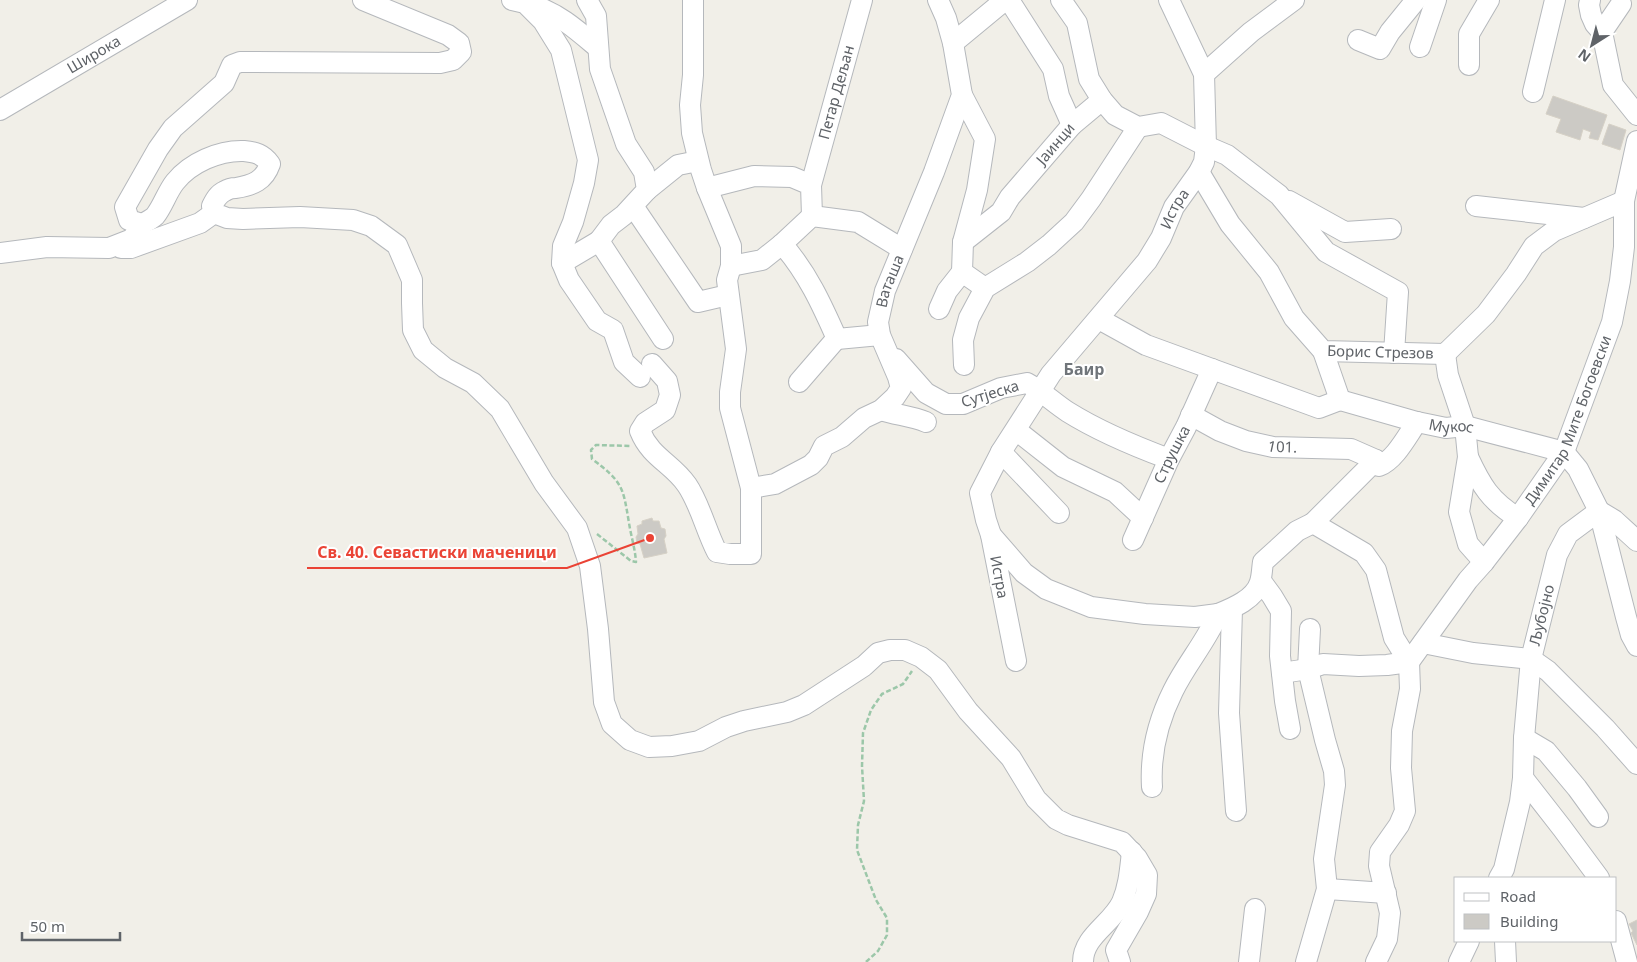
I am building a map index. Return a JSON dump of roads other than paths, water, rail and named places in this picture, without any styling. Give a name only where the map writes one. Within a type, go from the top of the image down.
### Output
[{"type":"street","name":"Широка","points":[[0,110],[187,0]]},
{"type":"street","points":[[142,224],[129,220],[126,207],[158,148],[173,128],[224,83],[232,65],[240,62],[440,63],[453,60],[461,52],[459,43],[448,35],[363,0]]},
{"type":"street","points":[[587,0],[596,16],[600,69],[626,144],[644,172],[647,190]]},
{"type":"street","points":[[519,1],[543,21],[561,50],[588,160],[584,183],[573,222],[562,246],[562,263],[569,280],[597,321],[613,330],[624,362],[668,381],[670,395],[665,410],[645,423],[640,431],[647,446],[675,470],[688,486],[717,552],[752,554],[751,488],[730,408],[730,392],[736,349],[727,280],[731,266],[731,246],[707,188],[698,161],[692,133],[690,105],[693,75],[693,0]]},
{"type":"street","name":"Петар Дељан","points":[[812,216],[811,185],[862,0]]},
{"type":"street","name":"Ваташа","points":[[751,488],[776,484],[811,465],[818,458],[824,446],[842,437],[864,418],[881,410],[895,397],[901,388],[883,342],[878,322],[885,291],[934,172],[962,95],[953,43],[946,18],[938,0]]},
{"type":"street","points":[[953,43],[1007,0]]},
{"type":"street","name":"Јаинци","points":[[963,242],[1001,212],[1010,197],[1072,125],[1059,96],[1053,69],[1007,0]]},
{"type":"street","points":[[1061,0],[1077,23],[1089,79],[1102,100],[1116,115],[1138,126],[1161,123],[1206,146],[1228,154],[1279,195],[1345,232],[1392,229]]},
{"type":"street","name":"Истра","points":[[1016,662],[991,535],[980,493],[1001,452],[1016,430],[1034,387],[1099,319],[1147,261],[1161,238],[1174,207],[1204,162],[1206,146],[1204,74],[1169,0]]},
{"type":"street","points":[[1204,74],[1251,32],[1294,0]]},
{"type":"street","points":[[1358,40],[1380,49],[1390,32],[1416,0]]},
{"type":"street","points":[[1420,47],[1436,0]]},
{"type":"street","points":[[1469,65],[1469,34],[1489,0]]},
{"type":"street","points":[[1533,92],[1555,0]]},
{"type":"street","points":[[1590,0],[1591,15],[1595,24],[1602,32],[1613,85],[1637,115]]},
{"type":"street","points":[[519,1],[543,8],[565,20],[597,47]]},
{"type":"street","points":[[1602,32],[1623,4]]},
{"type":"street","points":[[939,309],[947,292],[962,272],[963,242],[977,190],[985,139],[962,95]]},
{"type":"street","points":[[1072,125],[1102,100]]},
{"type":"street","points":[[964,364],[963,340],[969,318],[985,288],[1027,262],[1074,222],[1138,126]]},
{"type":"street","name":"Димитар Мите Богоевски","points":[[1409,662],[1468,580],[1518,518],[1564,452],[1612,322],[1624,247],[1624,200],[1637,141]]},
{"type":"street","points":[[109,248],[132,239],[142,224],[154,216],[175,182],[194,165],[214,156],[236,151],[251,152],[264,156],[270,164],[267,173],[262,179],[226,190],[217,197],[212,206],[214,212],[227,218],[300,217],[353,220],[371,226],[397,245],[412,280],[413,330],[423,350],[446,368],[473,383],[500,409],[544,483],[577,528],[590,566],[598,629],[604,702],[612,724],[630,740],[649,747],[672,746],[699,741],[726,727],[744,721],[787,712],[804,705],[856,671],[878,653],[890,650],[905,650],[921,657],[938,670],[968,710],[1012,758],[1036,799],[1056,819],[1068,825],[1122,842],[1137,858],[1147,875],[1146,894],[1116,950],[1120,962]]},
{"type":"street","points":[[562,263],[599,241],[611,225],[633,206],[647,190],[678,165],[698,161]]},
{"type":"street","name":"Борис Стрезов","points":[[1199,172],[1230,224],[1269,272],[1294,318],[1323,351],[1445,354],[1486,314],[1534,246],[1554,231],[1624,200]]},
{"type":"street","points":[[707,188],[754,176],[792,177],[811,185]]},
{"type":"street","points":[[1279,195],[1326,252],[1398,292],[1394,352]]},
{"type":"street","points":[[633,206],[698,302],[728,295]]},
{"type":"street","points":[[1476,206],[1584,218]]},
{"type":"street","points":[[0,253],[47,247],[131,248],[200,223],[214,212]]},
{"type":"street","points":[[731,266],[762,260],[812,216],[858,222],[902,249]]},
{"type":"street","points":[[599,241],[663,339]]},
{"type":"street","points":[[782,244],[796,260],[819,298],[837,338]]},
{"type":"street","points":[[962,272],[985,288]]},
{"type":"street","points":[[1099,319],[1146,345],[1319,408],[1340,400],[1323,351]]},
{"type":"street","points":[[837,338],[883,342]]},
{"type":"street","points":[[800,382],[837,338]]},
{"type":"street","name":"Сутјеска","points":[[883,342],[926,393],[946,404],[963,404],[1001,388],[1034,387]]},
{"type":"street","points":[[1445,354],[1448,375],[1465,426],[1468,457],[1460,512],[1468,544],[1484,562]]},
{"type":"street","name":"Струшка","points":[[1133,540],[1212,369]]},
{"type":"street","points":[[1034,387],[1066,411],[1113,438],[1169,459]]},
{"type":"street","name":"Мукос","points":[[1340,400],[1417,422],[1446,428],[1465,426],[1564,452]]},
{"type":"street","points":[[881,410],[926,422]]},
{"type":"street","name":"101.","points":[[1191,415],[1220,431],[1246,441],[1273,447],[1351,449],[1376,460]]},
{"type":"street","points":[[1152,787],[1150,766],[1163,714],[1174,689],[1210,632],[1225,612],[1254,593],[1261,582],[1263,562],[1297,531],[1313,523],[1376,460],[1379,466],[1386,464],[1417,422]]},
{"type":"street","points":[[1016,430],[1063,466],[1115,492],[1144,518]]},
{"type":"street","points":[[1001,452],[1059,513]]},
{"type":"street","points":[[1564,452],[1578,469],[1600,511],[1626,617],[1631,635],[1637,646]]},
{"type":"street","points":[[1468,457],[1480,482],[1494,500],[1504,510],[1518,518]]},
{"type":"street","points":[[1600,511],[1614,520],[1637,541]]},
{"type":"street","name":"Љубојно","points":[[1502,875],[1520,802],[1531,659],[1558,555],[1568,534],[1600,511]]},
{"type":"street","points":[[1313,523],[1364,553],[1376,570],[1394,638],[1409,662],[1410,688],[1402,731],[1401,768],[1405,811],[1399,825],[1380,852],[1379,866],[1390,912],[1387,939],[1376,962]]},
{"type":"street","points":[[991,535],[1024,573],[1046,589],[1091,607],[1145,614],[1194,617],[1225,612]]},
{"type":"street","points":[[1261,582],[1282,611],[1280,656],[1284,701],[1290,729]]},
{"type":"street","points":[[1225,612],[1228,713],[1236,811]]},
{"type":"street","points":[[1306,962],[1328,889],[1324,859],[1332,809],[1334,771],[1308,669],[1310,629]]},
{"type":"street","points":[[1423,644],[1473,653],[1531,659],[1548,671],[1605,728],[1637,764]]},
{"type":"street","points":[[1282,674],[1323,664],[1359,666],[1409,662]]},
{"type":"street","points":[[1524,738],[1546,751],[1598,817]]},
{"type":"street","points":[[1523,778],[1598,877]]},
{"type":"street","points":[[1082,962],[1083,954],[1090,941],[1110,921],[1122,902],[1128,882],[1132,852]]},
{"type":"street","points":[[1328,889],[1386,894]]},
{"type":"street","points":[[1249,962],[1255,909]]},
{"type":"street","points":[[1617,925],[1627,962]]},
{"type":"street","points":[[1459,962],[1469,942]]},
{"type":"street","points":[[1506,942],[1506,962]]},
{"type":"place","name":"Св. 40. Севастиски маченици","points":[[650,538]]},
{"type":"district","name":"Баир","points":[[1084,369]]}]
